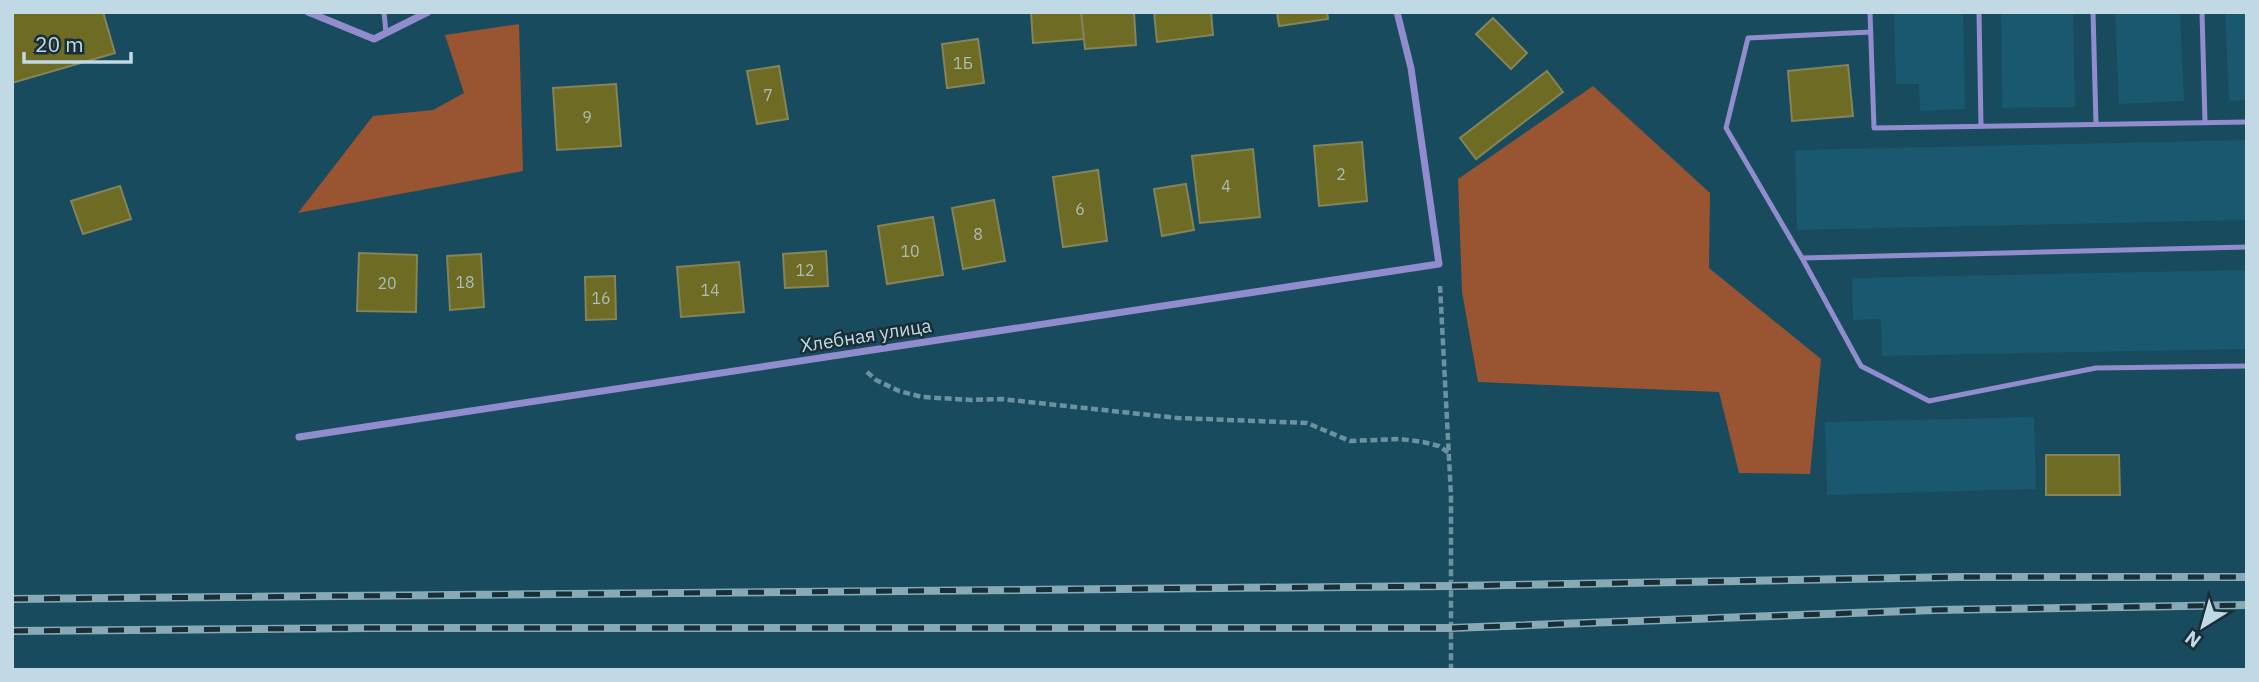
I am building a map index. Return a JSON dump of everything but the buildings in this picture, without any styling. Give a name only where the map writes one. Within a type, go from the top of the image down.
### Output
[{"type":"street","points":[[308,12],[374,39],[428,12]]},
{"type":"street","points":[[1397,12],[1411,68],[1439,264]]},
{"type":"street","name":"Хлебная улица","points":[[299,437],[1439,264]]},
{"type":"lane","points":[[384,12],[386,33]]},
{"type":"lane","points":[[1870,12],[1874,128],[2247,121]]},
{"type":"lane","points":[[1979,12],[1981,126]]},
{"type":"lane","points":[[2093,12],[2096,124]]},
{"type":"lane","points":[[2202,12],[2204,122]]},
{"type":"lane","points":[[1871,32],[1748,38],[1726,128],[1861,366],[1929,401],[2096,368],[2247,366]]},
{"type":"lane","points":[[1802,258],[2247,247]]},
{"type":"path","points":[[1439,264],[1449,453],[1451,670]]},
{"type":"path","points":[[845,354],[876,380],[922,397],[1001,399],[1178,418],[1307,423],[1340,439],[1423,442],[1439,446],[1449,453]]},
{"type":"shaded area","points":[[1894,12],[1963,12],[1965,109],[1920,111],[1919,84],[1896,84]]},
{"type":"shaded area","points":[[2001,12],[2073,12],[2075,107],[2002,108]]},
{"type":"shaded area","points":[[2115,12],[2180,12],[2184,101],[2119,104]]},
{"type":"shaded area","points":[[2225,12],[2247,12],[2247,100],[2229,101]]},
{"type":"shaded area","points":[[519,24],[523,171],[298,213],[373,116],[433,110],[464,93],[445,35]]},
{"type":"shaded area","points":[[1593,86],[1710,193],[1709,268],[1821,359],[1810,474],[1739,473],[1719,392],[1478,382],[1462,292],[1458,179]]},
{"type":"shaded area","points":[[2247,140],[2247,220],[1797,230],[1795,150]]},
{"type":"shaded area","points":[[2247,270],[2247,349],[1882,356],[1881,319],[1853,320],[1852,278]]},
{"type":"shaded area","points":[[2034,417],[2036,489],[1827,495],[1825,422]]},
{"type":"railway","points":[[12,599],[1450,586],[1959,577],[2247,577]]},
{"type":"railway","points":[[12,631],[371,628],[1451,628],[1934,610],[2247,605]]}]
